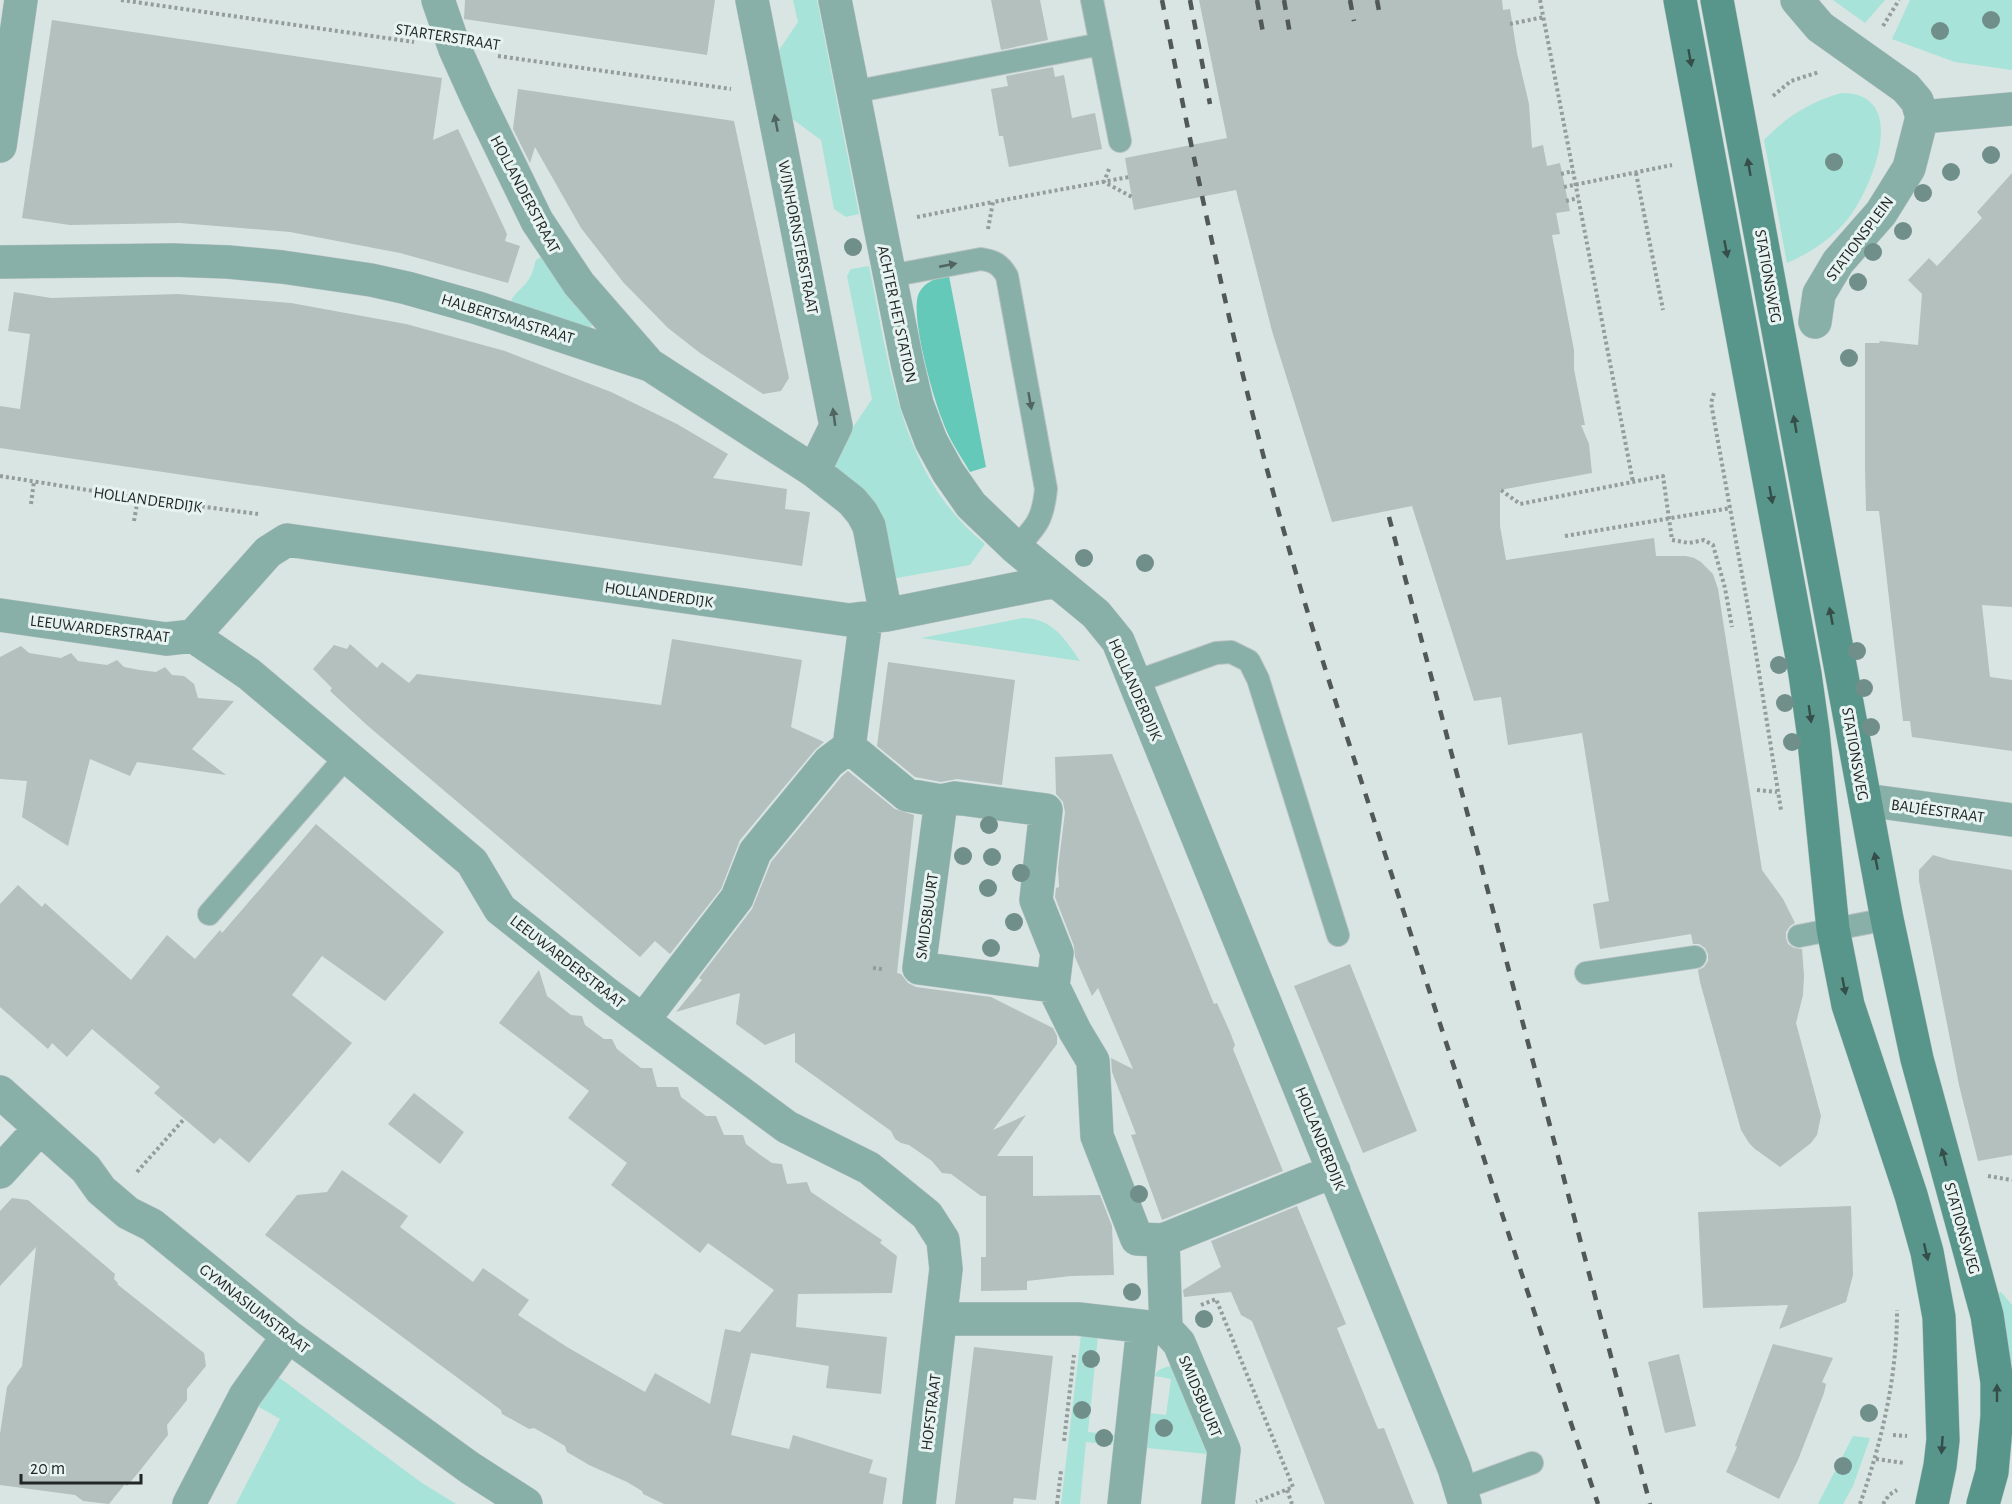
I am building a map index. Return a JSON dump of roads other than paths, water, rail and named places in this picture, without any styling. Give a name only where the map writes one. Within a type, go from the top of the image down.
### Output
[{"type":"main road","points":[[1680,0],[1805,674],[1833,929],[1848,1005],[1911,1195],[1927,1252],[1939,1317],[1943,1440],[1932,1504]]},
{"type":"main road","name":"STATIONSWEG","points":[[1717,0],[1887,919],[1917,1059],[1987,1315],[1997,1382],[1997,1416],[1992,1473],[1983,1504]]},
{"type":"main road","points":[[1992,1473],[2000,1504]]},
{"type":"street","points":[[0,146],[21,0]]},
{"type":"street","name":"HOLLANDERSTRAAT","points":[[438,0],[455,49],[537,221],[579,284],[650,365]]},
{"type":"street","name":"WIJNHORNSTERSTRAAT","points":[[752,0],[836,426],[814,471]]},
{"type":"street","name":"ACHTER HET STATION","points":[[835,0],[917,404],[931,441],[971,506],[1055,581]]},
{"type":"street","points":[[1797,0],[1820,27],[1874,45],[1917,101],[1922,117],[2012,109]]},
{"type":"street","name":"STATIONSPLEIN","points":[[1815,322],[1819,294],[1823,286],[1838,262],[1881,213],[1909,168],[1922,117]]},
{"type":"street","name":"HALBERTSMASTRAAT","points":[[0,262],[228,261],[350,277],[407,288],[478,308],[650,365],[814,471],[852,501],[869,526],[876,617],[849,747]]},
{"type":"street","name":"HOLLANDERDIJK","points":[[193,636],[268,552],[287,540],[849,620],[876,617],[1055,581],[1096,614],[1118,641],[1334,1171],[1463,1496]]},
{"type":"street","name":"LEEUWARDERSTRAAT","points":[[0,615],[166,639],[193,636],[249,674],[472,862],[500,909],[607,994],[644,1019],[703,1066],[787,1127],[869,1168],[927,1215],[944,1240],[946,1269],[941,1319]]},
{"type":"street","points":[[644,1019],[737,898],[755,852],[829,762],[849,747],[907,795],[941,801],[956,798],[1046,810],[1036,900],[1057,953],[1053,986],[1093,1061],[1097,1136],[1137,1239],[1163,1240],[1334,1171]]},
{"type":"street","name":"BALJÉESTRAAT","points":[[1865,800],[2012,820]]},
{"type":"street","name":"SMIDSBUURT","points":[[941,801],[919,968],[1053,986]]},
{"type":"street","name":"GYMNASIUMSTRAAT","points":[[0,1092],[86,1169],[101,1191],[128,1213],[152,1225],[288,1336],[470,1468],[526,1504]]},
{"type":"street","points":[[0,1172],[40,1128]]},
{"type":"street","points":[[1124,1504],[1158,1322],[1163,1240]]},
{"type":"street","points":[[941,1319],[1078,1319],[1158,1322]]},
{"type":"street","name":"HOFSTRAAT","points":[[919,1504],[941,1319]]},
{"type":"street","name":"SMIDSBUURT","points":[[1158,1322],[1179,1343],[1224,1450],[1218,1504]]},
{"type":"street","points":[[189,1504],[245,1396],[288,1336]]},
{"type":"lane","points":[[1092,0],[1120,141]]},
{"type":"lane","points":[[853,92],[1101,44]]},
{"type":"lane","points":[[890,276],[981,259],[993,261],[1002,266],[1007,276],[1046,489],[1044,511],[1034,529],[1016,548]]},
{"type":"lane","points":[[1135,682],[1216,653],[1231,652],[1249,661],[1258,679],[1338,934]]},
{"type":"lane","points":[[209,915],[346,757]]},
{"type":"lane","points":[[1799,936],[1887,919]]},
{"type":"lane","points":[[1586,973],[1695,957]]},
{"type":"lane","points":[[1463,1496],[1532,1463]]},
{"type":"railway","points":[[1162,0],[1228,313],[1290,551],[1354,758],[1598,1504]]},
{"type":"railway","points":[[1190,0],[1210,104]]},
{"type":"railway","points":[[1257,0],[1264,38]]},
{"type":"railway","points":[[1284,0],[1290,34]]},
{"type":"railway","points":[[1350,0],[1354,21]]},
{"type":"railway","points":[[1377,0],[1380,16]]},
{"type":"railway","points":[[1389,517],[1650,1504]]}]
